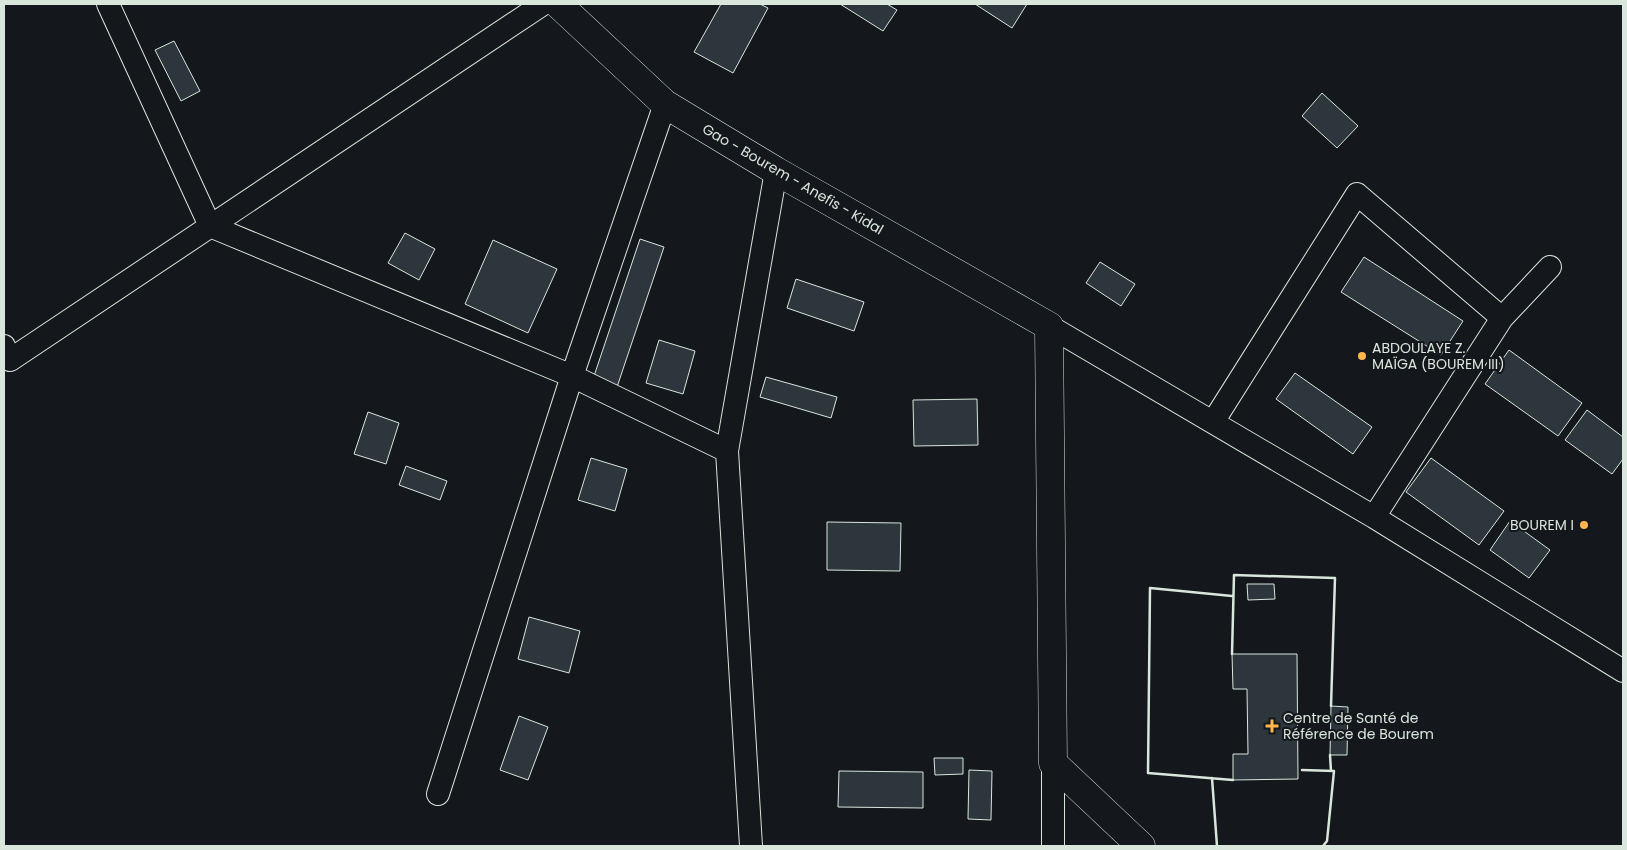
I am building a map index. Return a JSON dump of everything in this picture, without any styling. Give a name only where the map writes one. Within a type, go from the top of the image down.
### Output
[{"type":"main road","name":"Gao - Bourem - Anefis - Kidal","points":[[558,4],[665,104],[776,171],[1049,326]]},
{"type":"main road","points":[[1049,326],[1052,763],[1141,846]]},
{"type":"street","points":[[108,4],[210,226],[572,376],[727,451]]},
{"type":"street","points":[[4,346],[10,360],[543,4]]},
{"type":"street","points":[[438,794],[572,376],[665,104]]},
{"type":"street","points":[[751,846],[727,451],[776,171]]},
{"type":"street","points":[[1213,422],[1357,194],[1502,318]]},
{"type":"street","points":[[1374,517],[1502,318],[1550,268]]},
{"type":"street","points":[[1049,326],[1374,517],[1623,671]]},
{"type":"street","points":[[1052,763],[1053,846]]},
{"type":"building","points":[[721,4],[760,4],[768,8],[733,73],[694,52]]},
{"type":"building","points":[[840,4],[887,4],[897,10],[883,31]]},
{"type":"building","points":[[975,4],[1027,4],[1012,28]]},
{"type":"building","points":[[174,41],[200,91],[181,101],[155,50]]},
{"type":"building","points":[[1322,93],[1358,126],[1337,148],[1302,116]]},
{"type":"building","points":[[405,233],[435,249],[419,280],[388,263]]},
{"type":"building","points":[[640,239],[664,247],[616,390],[592,382]]},
{"type":"building","points":[[493,240],[557,269],[528,333],[465,304]]},
{"type":"building","points":[[1364,257],[1463,321],[1441,355],[1341,292]]},
{"type":"building","points":[[1100,262],[1135,284],[1121,306],[1086,283]]},
{"type":"building","points":[[796,279],[864,302],[854,331],[787,308]]},
{"type":"building","points":[[659,340],[695,351],[683,394],[646,383]]},
{"type":"building","points":[[1509,350],[1582,403],[1558,436],[1485,384]]},
{"type":"building","points":[[1295,373],[1372,427],[1353,454],[1276,399]]},
{"type":"building","points":[[766,377],[837,397],[831,418],[760,397]]},
{"type":"building","points":[[977,399],[978,445],[914,446],[913,400]]},
{"type":"building","points":[[1587,410],[1623,437],[1623,459],[1612,474],[1565,440]]},
{"type":"building","points":[[368,412],[399,423],[386,464],[354,454]]},
{"type":"building","points":[[591,458],[627,469],[615,511],[578,500]]},
{"type":"building","points":[[1431,458],[1504,511],[1479,545],[1406,492]]},
{"type":"building","points":[[406,466],[447,481],[440,500],[399,485]]},
{"type":"building","points":[[1510,521],[1550,550],[1529,578],[1490,550]]},
{"type":"building","points":[[827,522],[901,523],[900,571],[827,570]]},
{"type":"building","points":[[1247,584],[1274,584],[1275,599],[1248,600]]},
{"type":"building","points":[[529,617],[580,631],[569,673],[518,659]]},
{"type":"building","points":[[1232,654],[1297,654],[1298,779],[1233,780],[1233,754],[1248,754],[1247,689],[1233,689]]},
{"type":"building","points":[[1331,706],[1348,707],[1347,755],[1330,755]]},
{"type":"building","points":[[519,716],[548,727],[528,780],[500,770]]},
{"type":"building","points":[[934,758],[963,758],[963,774],[935,775]]},
{"type":"building","points":[[969,770],[992,771],[991,820],[968,819]]},
{"type":"building","points":[[839,771],[923,772],[923,808],[838,807]]},
{"type":"wall","points":[[1232,654],[1234,575],[1335,578],[1331,706]]},
{"type":"wall","points":[[1232,596],[1150,588],[1148,773],[1233,780]]},
{"type":"wall","points":[[1330,755],[1331,771]]},
{"type":"wall","points":[[1302,770],[1334,771],[1327,841],[1323,846]]},
{"type":"wall","points":[[1212,778],[1217,846]]},
{"type":"place","name":"ABDOULAYE Z. MAÏGA (BOUREM III)","points":[[1362,356]]},
{"type":"place","name":"BOUREM I","points":[[1584,525]]},
{"type":"place","name":"Centre de Santé de Référence de Bourem","points":[[1272,726]]}]
